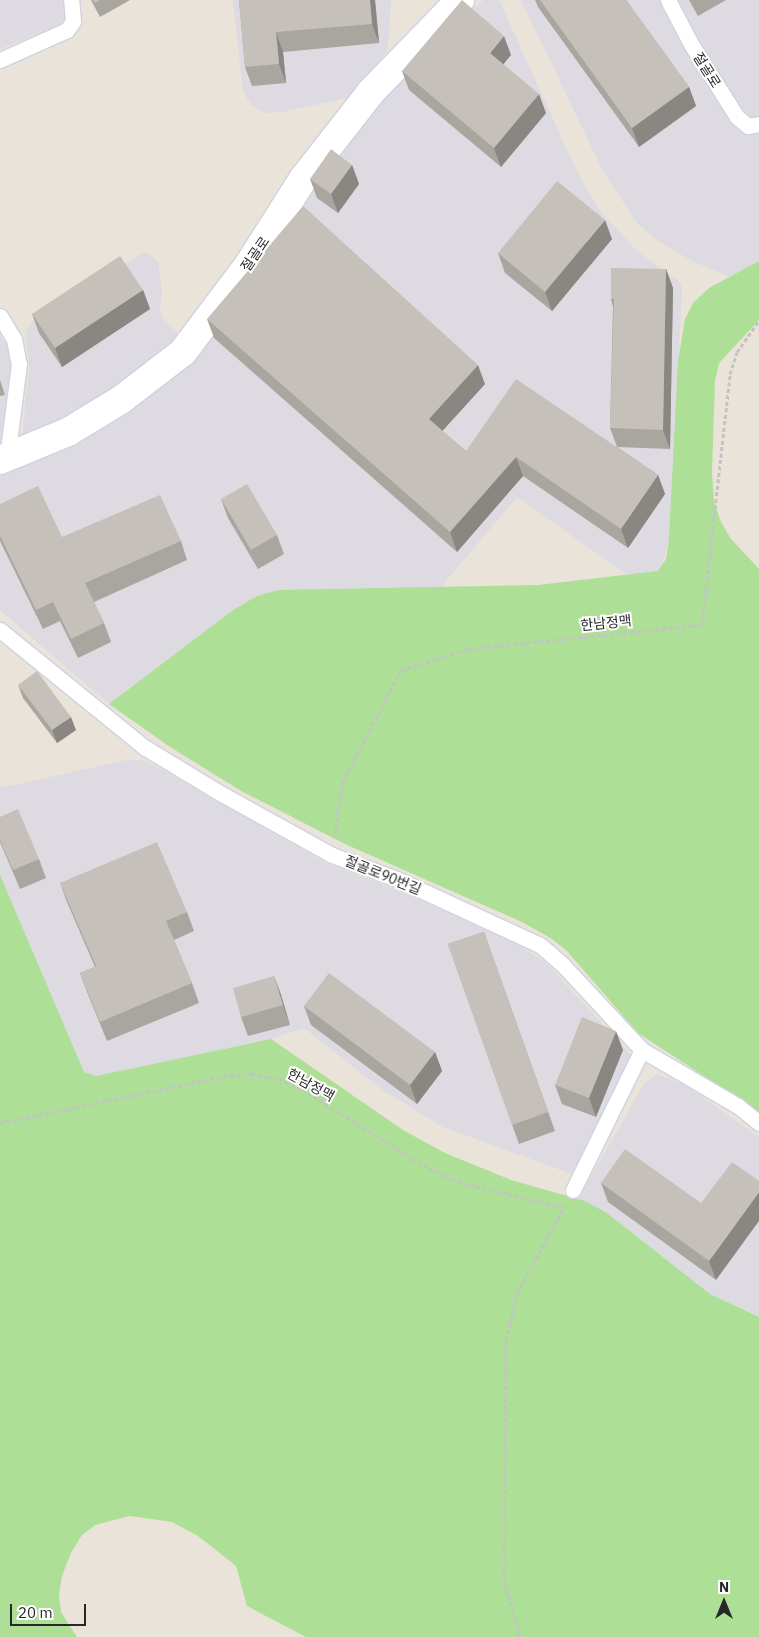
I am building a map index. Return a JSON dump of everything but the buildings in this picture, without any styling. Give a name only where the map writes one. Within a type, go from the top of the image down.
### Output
[{"type":"street","name":"절골로","points":[[4,459],[68,432],[122,399],[183,352],[249,264],[303,178],[371,92],[460,0]]},
{"type":"lane","points":[[0,60],[67,30],[73,21],[72,0]]},
{"type":"lane","name":"절골로","points":[[668,0],[691,44],[737,117],[748,126],[759,124]]},
{"type":"lane","name":"절골로","points":[[0,316],[14,339],[18,364],[4,459]]},
{"type":"lane","name":"절골로90번길","points":[[0,630],[144,747],[220,793],[332,855],[397,879],[540,945],[562,964],[642,1050],[738,1106],[759,1123]]},
{"type":"lane","points":[[573,1190],[642,1050]]},
{"type":"path","name":"한남정맥","points":[[332,855],[342,783],[402,670],[468,649],[702,625],[730,374],[737,352],[759,320]]},
{"type":"path","name":"한남정맥","points":[[0,1123],[220,1077],[251,1074],[279,1079],[302,1089],[412,1159],[445,1176],[470,1186],[564,1208]]},
{"type":"path","points":[[520,1637],[504,1578],[506,1340],[517,1293],[573,1190]]},
{"type":"shaded area","points":[[0,0],[65,0],[67,13],[64,23],[0,49]]},
{"type":"shaded area","points":[[233,0],[391,0],[388,49],[351,97],[283,112],[264,113],[251,105],[243,91]]},
{"type":"shaded area","points":[[483,0],[499,0],[573,163],[599,210],[638,252],[679,281],[682,288],[673,489],[669,538],[662,567],[658,571],[629,576],[517,497],[440,588],[257,596],[233,610],[109,704],[0,610],[0,473],[105,425],[300,207],[372,108]]},
{"type":"shaded area","points":[[521,0],[759,0],[759,261],[730,277],[690,260],[657,240],[636,222],[601,167]]},
{"type":"shaded area","points":[[142,253],[149,254],[158,262],[162,289],[160,309],[164,321],[180,336],[132,378],[60,423],[22,439],[29,367],[26,332],[32,322]]},
{"type":"shaded area","points":[[0,335],[7,346],[11,363],[7,413],[0,447]]},
{"type":"shaded area","points":[[127,760],[141,760],[157,767],[327,864],[398,890],[522,947],[546,963],[631,1055],[572,1174],[443,1127],[385,1092],[304,1028],[271,1039],[96,1076],[83,1072],[0,875],[0,788]]},
{"type":"shaded area","points":[[657,1074],[686,1086],[759,1137],[759,1317],[710,1294],[607,1213],[578,1199],[644,1084]]},
{"type":"green space","points":[[759,261],[759,320],[719,363],[715,381],[712,473],[714,502],[721,522],[731,539],[759,569],[759,1112],[638,1033],[567,951],[552,939],[522,922],[345,844],[243,792],[170,747],[109,704],[233,610],[257,596],[278,590],[538,585],[658,571],[666,559],[669,538],[678,361],[685,319],[693,303],[709,288]]},
{"type":"green space","points":[[0,875],[84,1072],[96,1076],[271,1039],[403,1130],[445,1153],[511,1180],[585,1201],[607,1213],[710,1294],[759,1317],[759,1637],[306,1637],[247,1606],[236,1566],[198,1536],[172,1522],[130,1516],[95,1525],[82,1535],[71,1553],[62,1576],[59,1595],[61,1612],[77,1637],[0,1637]]}]
